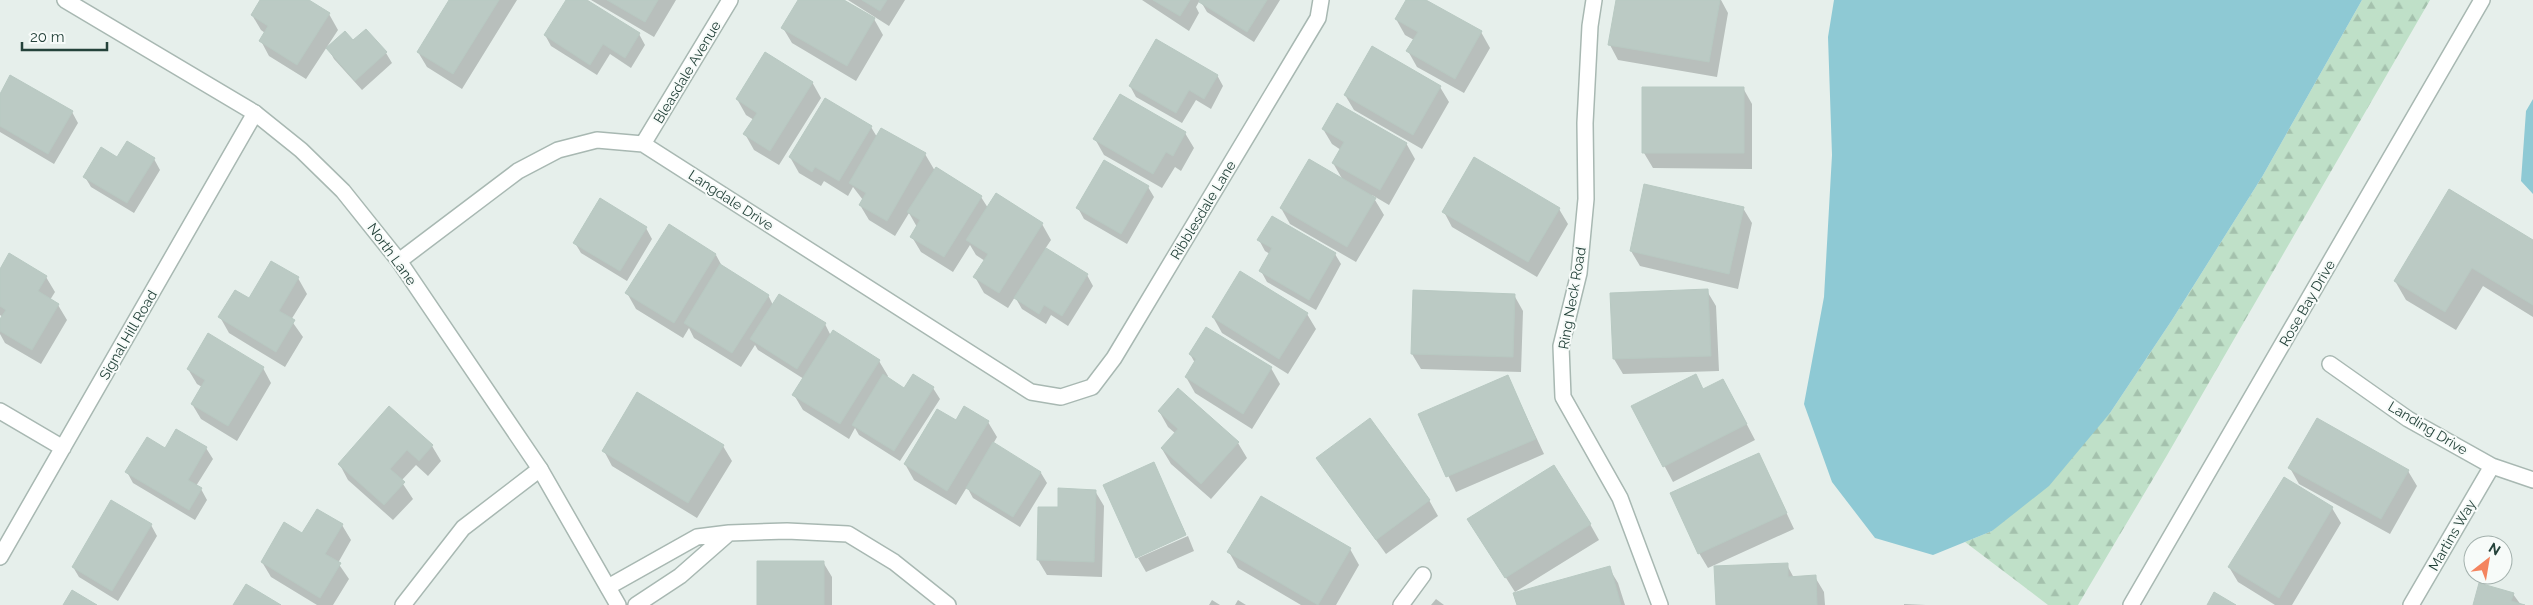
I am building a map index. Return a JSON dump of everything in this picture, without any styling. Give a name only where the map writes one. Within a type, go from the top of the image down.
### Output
[{"type":"street","name":"North Lane","points":[[65,0],[255,113],[302,150],[343,191],[398,261],[540,469],[618,605]]},
{"type":"street","name":"Bleasdale Avenue","points":[[643,144],[730,0]]},
{"type":"street","name":"Ribblesdale Lane","points":[[1061,397],[1092,387],[1114,358],[1318,18],[1321,0]]},
{"type":"street","name":"Ring Neck Road","points":[[1594,0],[1590,26],[1585,123],[1586,198],[1579,273],[1560,346],[1563,398],[1620,498],[1660,605]]},
{"type":"street","name":"Rose Bay Drive","points":[[2131,605],[2482,0]]},
{"type":"street","name":"Signal Hill Road","points":[[0,557],[255,113]]},
{"type":"street","name":"Langdale Drive","points":[[398,261],[518,171],[558,150],[597,140],[643,144],[1031,392],[1061,397]]},
{"type":"street","name":"Landing Drive","points":[[2330,364],[2408,419],[2492,466],[2533,480]]},
{"type":"street","points":[[0,411],[63,448]]},
{"type":"street","name":"Martins Way","points":[[2411,605],[2492,466]]},
{"type":"street","points":[[403,605],[462,528],[540,469]]},
{"type":"street","points":[[608,587],[697,537],[729,533],[787,531],[848,534],[894,562],[948,605]]},
{"type":"street","points":[[636,605],[680,576],[729,533]]},
{"type":"street","points":[[1400,605],[1422,575]]},
{"type":"green space","points":[[2362,0],[2430,0],[2166,457],[2078,605],[2048,605],[1965,542],[1992,531],[2110,413],[2172,320],[2262,177]]},
{"type":"water","points":[[1834,0],[2362,0],[2262,177],[2172,320],[2110,413],[2049,486],[1992,531],[1933,555],[1875,538],[1832,482],[1804,404],[1824,297],[1832,155],[1828,37]]},
{"type":"water","points":[[2533,99],[2533,194],[2521,181],[2526,111]]},
{"type":"building","points":[[260,0],[309,0],[330,13],[297,65],[259,41],[268,26],[251,15]]},
{"type":"building","points":[[449,0],[499,0],[453,74],[417,52]]},
{"type":"building","points":[[566,0],[587,0],[640,33],[625,58],[603,44],[590,65],[544,35]]},
{"type":"building","points":[[607,0],[658,0],[645,22]]},
{"type":"building","points":[[798,0],[844,0],[875,18],[847,66],[781,28]]},
{"type":"building","points":[[862,0],[887,0],[880,11]]},
{"type":"building","points":[[1153,0],[1190,0],[1180,16]]},
{"type":"building","points":[[1200,0],[1267,0],[1247,32],[1199,2]]},
{"type":"building","points":[[1406,0],[1426,0],[1482,31],[1455,79],[1406,51],[1418,32],[1395,19]]},
{"type":"building","points":[[1616,0],[1720,0],[1709,62],[1608,45]]},
{"type":"building","points":[[366,29],[387,52],[355,81],[326,48],[345,31],[353,40]]},
{"type":"building","points":[[1156,39],[1218,75],[1204,99],[1189,90],[1176,113],[1129,86]]},
{"type":"building","points":[[1372,46],[1441,86],[1413,135],[1344,95]]},
{"type":"building","points":[[765,52],[813,82],[770,151],[743,134],[757,113],[736,99]]},
{"type":"building","points":[[10,75],[73,111],[48,154],[0,126],[0,94]]},
{"type":"building","points":[[1642,87],[1744,87],[1744,153],[1642,153]]},
{"type":"building","points":[[1120,94],[1186,132],[1173,156],[1166,152],[1153,174],[1093,139]]},
{"type":"building","points":[[825,98],[872,126],[839,181],[815,167],[812,172],[789,157]]},
{"type":"building","points":[[1337,103],[1407,143],[1380,190],[1332,163],[1344,142],[1322,129]]},
{"type":"building","points":[[881,128],[926,153],[887,221],[859,205],[866,193],[849,183]]},
{"type":"building","points":[[127,141],[155,158],[127,203],[83,177],[101,147],[117,157]]},
{"type":"building","points":[[1474,157],[1560,208],[1528,262],[1442,212]]},
{"type":"building","points":[[1309,159],[1376,198],[1347,247],[1280,208]]},
{"type":"building","points":[[1104,160],[1149,186],[1121,234],[1076,208]]},
{"type":"building","points":[[936,167],[982,196],[944,257],[910,237],[920,220],[907,212]]},
{"type":"building","points":[[1644,184],[1744,207],[1729,274],[1630,251]]},
{"type":"building","points":[[2449,189],[2533,240],[2533,305],[2472,268],[2445,312],[2394,281]]},
{"type":"building","points":[[996,193],[1043,223],[999,293],[973,277],[988,254],[966,240]]},
{"type":"building","points":[[600,198],[647,227],[620,271],[573,243]]},
{"type":"building","points":[[1272,216],[1336,253],[1309,300],[1259,271],[1272,248],[1257,240]]},
{"type":"building","points":[[669,224],[716,254],[674,323],[625,293]]},
{"type":"building","points":[[1046,248],[1088,274],[1062,316],[1044,305],[1039,314],[1014,298]]},
{"type":"building","points":[[9,253],[47,276],[38,291],[59,304],[32,350],[0,331],[0,319],[6,310],[0,306],[0,269]]},
{"type":"building","points":[[271,261],[299,277],[279,311],[295,320],[276,352],[218,317],[235,290],[249,298]]},
{"type":"building","points":[[720,264],[769,295],[732,353],[684,323]]},
{"type":"building","points":[[1240,271],[1308,313],[1279,359],[1212,317]]},
{"type":"building","points":[[1708,289],[1711,356],[1613,359],[1610,293]]},
{"type":"building","points":[[1413,290],[1515,294],[1513,357],[1411,354]]},
{"type":"building","points":[[779,294],[826,323],[797,369],[750,339]]},
{"type":"building","points":[[1206,327],[1272,367],[1243,414],[1185,377],[1196,359],[1189,354]]},
{"type":"building","points":[[833,330],[880,360],[840,424],[792,395]]},
{"type":"building","points":[[208,333],[264,367],[228,426],[191,404],[205,380],[187,369]]},
{"type":"building","points":[[883,374],[904,388],[913,374],[934,387],[894,451],[852,425]]},
{"type":"building","points":[[1696,374],[1703,389],[1723,379],[1747,424],[1663,467],[1631,406]]},
{"type":"building","points":[[1508,375],[1536,439],[1446,477],[1418,414]]},
{"type":"building","points":[[1178,388],[1239,442],[1201,484],[1161,448],[1178,429],[1158,411]]},
{"type":"building","points":[[637,392],[724,445],[688,503],[602,451]]},
{"type":"building","points":[[389,406],[433,445],[419,461],[407,450],[390,469],[405,482],[384,505],[338,464]]},
{"type":"building","points":[[964,406],[989,421],[947,491],[904,464],[937,409],[956,420]]},
{"type":"building","points":[[1370,418],[1430,500],[1376,540],[1316,458]]},
{"type":"building","points":[[2317,418],[2409,470],[2381,519],[2288,468]]},
{"type":"building","points":[[176,429],[207,447],[188,480],[202,488],[189,510],[125,472],[147,437],[165,448]]},
{"type":"building","points":[[993,442],[1041,472],[1013,517],[966,488]]},
{"type":"building","points":[[1759,453],[1787,513],[1698,554],[1670,493]]},
{"type":"building","points":[[1154,462],[1186,535],[1136,558],[1103,485]]},
{"type":"building","points":[[1554,465],[1591,524],[1505,578],[1467,519]]},
{"type":"building","points":[[2284,477],[2333,507],[2279,598],[2228,567]]},
{"type":"building","points":[[1058,488],[1096,490],[1094,562],[1037,560],[1038,507],[1058,507]]},
{"type":"building","points":[[1261,496],[1351,548],[1318,605],[1227,552]]},
{"type":"building","points":[[111,500],[152,524],[112,591],[72,567]]},
{"type":"building","points":[[317,509],[343,524],[325,554],[341,563],[320,598],[261,562],[284,522],[302,533]]},
{"type":"building","points":[[757,561],[824,561],[824,605],[757,605]]},
{"type":"building","points":[[1788,563],[1788,577],[1816,575],[1817,605],[1716,605],[1714,566]]},
{"type":"building","points":[[1610,566],[1621,605],[1517,605],[1513,593]]},
{"type":"building","points":[[246,584],[281,605],[233,605]]},
{"type":"building","points":[[2478,585],[2486,585],[2514,593],[2511,601],[2525,605],[2473,605]]},
{"type":"building","points":[[72,590],[97,605],[63,605]]},
{"type":"building","points":[[2214,592],[2236,605],[2207,605]]}]
